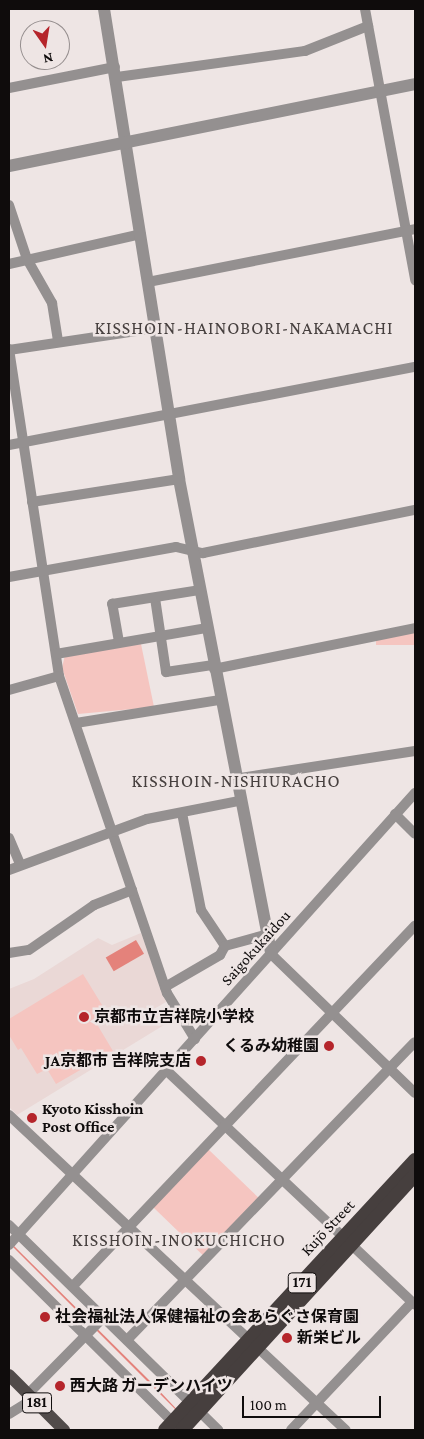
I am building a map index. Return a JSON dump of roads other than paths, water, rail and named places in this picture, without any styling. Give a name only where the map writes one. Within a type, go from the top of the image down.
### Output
[{"type":"highway","name":"Kujō Street","points":[[177,1426],[347,1241],[415,1160]]},
{"type":"highway","name":"Kujō Street","points":[[347,1241],[415,1175]]},
{"type":"main road","name":"181","points":[[9,1375],[64,1430]]},
{"type":"street","points":[[104,9],[128,142],[140,234],[179,479],[238,801],[265,935],[271,954],[415,1093]]},
{"type":"street","points":[[365,9],[380,91],[411,229],[415,280]]},
{"type":"street","points":[[9,88],[116,72],[305,51],[368,26]]},
{"type":"street","points":[[9,166],[415,84]]},
{"type":"street","points":[[9,205],[10,218],[27,259],[52,303],[58,341]]},
{"type":"street","points":[[148,282],[411,229]]},
{"type":"street","points":[[9,264],[140,234]]},
{"type":"street","points":[[156,328],[9,349],[59,676],[165,987],[195,1039]]},
{"type":"street","points":[[9,445],[22,441],[169,417],[415,366]]},
{"type":"street","points":[[32,502],[179,479]]},
{"type":"street","points":[[9,577],[176,548],[203,553],[415,510]]},
{"type":"street","points":[[119,642],[112,604],[199,590]]},
{"type":"street","points":[[155,598],[166,672],[214,667],[415,628]]},
{"type":"street","points":[[56,654],[206,628]]},
{"type":"street","points":[[9,690],[59,676]]},
{"type":"street","points":[[76,723],[220,700]]},
{"type":"street","points":[[234,779],[415,751]]},
{"type":"street","name":"Saigokukaidou","points":[[9,1245],[415,793]]},
{"type":"street","points":[[9,870],[20,864],[112,831],[238,801]]},
{"type":"street","points":[[182,813],[201,910],[226,946]]},
{"type":"street","points":[[395,814],[415,834]]},
{"type":"street","points":[[9,838],[20,864]]},
{"type":"street","points":[[9,953],[29,950],[94,905],[132,890]]},
{"type":"street","points":[[73,1286],[415,924]]},
{"type":"street","points":[[165,987],[220,955],[226,946],[265,935]]},
{"type":"street","points":[[127,1340],[415,1042]]},
{"type":"street","points":[[166,1070],[414,1303],[292,1430]]},
{"type":"street","points":[[9,1114],[346,1430]]},
{"type":"street","points":[[9,1225],[18,1236],[73,1286],[218,1430]]},
{"type":"street","points":[[9,1260],[177,1426]]},
{"type":"street","points":[[9,1414],[30,1396],[104,1317]]},
{"type":"place","name":"京都市立吉祥院小学校","points":[[84,1017]]},
{"type":"place","name":"くるみ幼稚園","points":[[329,1046]]},
{"type":"place","name":"JA京都市 吉祥院支店","points":[[201,1061]]},
{"type":"place","name":"Kyoto Kisshoin Post Office","points":[[32,1118]]},
{"type":"place","name":"社会福祉法人保健福祉の会あらぐさ保育園","points":[[45,1317]]},
{"type":"place","name":"新栄ビル","points":[[287,1338]]},
{"type":"place","name":"西大路 ガーデンハイツ","points":[[60,1386]]},
{"type":"district","name":"KISSHOIN-HAINOBORI-NAKAMACHI","points":[[244,328]]},
{"type":"district","name":"KISSHOIN-NISHIURACHO","points":[[236,781]]},
{"type":"district","name":"KISSHOIN-INOKUCHICHO","points":[[179,1240]]}]
